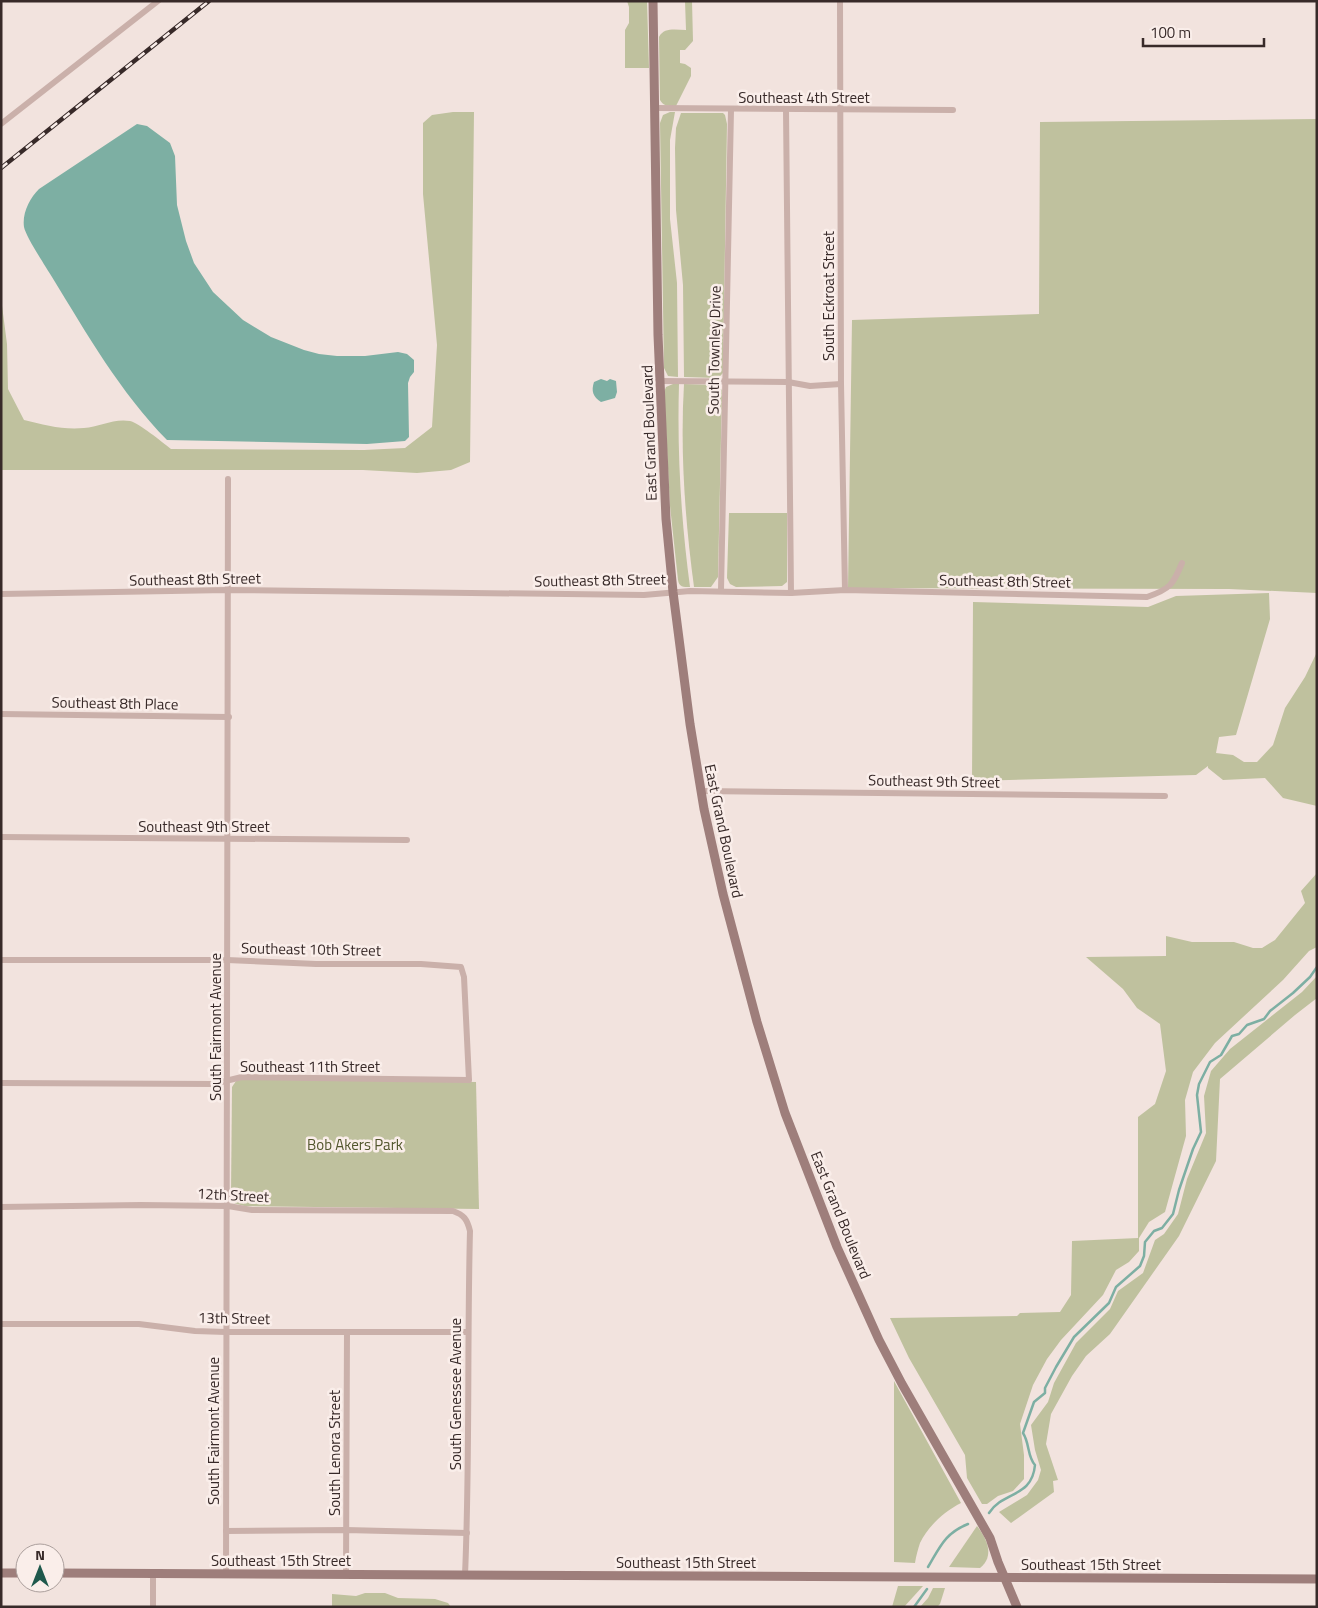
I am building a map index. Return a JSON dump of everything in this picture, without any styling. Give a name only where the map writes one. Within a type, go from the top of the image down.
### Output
[{"type":"street","points":[[1,124],[158,1]]},
{"type":"street","name":"East Grand Boulevard","points":[[653,1],[658,335],[663,476],[672,592],[688,714],[725,902],[754,1014],[785,1113],[837,1246],[879,1340],[902,1384],[990,1538],[1017,1607]]},
{"type":"street","name":"South Eckroat Street","points":[[840,1],[841,384],[845,590]]},
{"type":"street","name":"Southeast 4th Street","points":[[656,108],[953,110]]},
{"type":"street","name":"South Townley Drive","points":[[721,590],[731,110]]},
{"type":"street","points":[[786,110],[792,592]]},
{"type":"street","points":[[660,381],[788,382],[810,386],[841,384]]},
{"type":"street","name":"South Fairmont Avenue","points":[[226,1574],[227,960],[229,838],[228,479]]},
{"type":"street","name":"Southeast 8th Street","points":[[1,594],[227,590],[644,595],[721,590],[792,592],[845,590],[1148,597],[1164,591],[1176,579],[1182,563]]},
{"type":"street","name":"Southeast 8th Place","points":[[1,714],[229,717]]},
{"type":"street","name":"Southeast 9th Street","points":[[702,791],[1165,796]]},
{"type":"street","name":"Southeast 9th Street","points":[[1,837],[407,840]]},
{"type":"street","name":"Southeast 10th Street","points":[[1,960],[227,960],[316,964],[421,964],[461,967],[464,977],[469,1080]]},
{"type":"street","name":"Southeast 11th Street","points":[[1,1083],[214,1084],[242,1077],[469,1080]]},
{"type":"street","name":"12th Street","points":[[1,1207],[228,1206],[252,1210],[453,1212],[463,1215]]},
{"type":"street","name":"South Genessee Avenue","points":[[463,1215],[468,1222],[470,1231],[467,1332],[467,1533],[465,1575]]},
{"type":"street","name":"13th Street","points":[[1,1324],[140,1324],[196,1331],[226,1332],[467,1332]]},
{"type":"street","name":"South Lenora Street","points":[[346,1574],[347,1332]]},
{"type":"street","points":[[226,1532],[346,1530],[467,1533]]},
{"type":"street","points":[[1,1573],[15,1573]]},
{"type":"street","name":"Southeast 15th Street","points":[[65,1573],[1317,1579]]},
{"type":"street","points":[[153,1574],[154,1607]]},
{"type":"green space","points":[[627,1],[647,1],[649,68],[625,68],[625,30],[629,23]]},
{"type":"green space","points":[[685,1],[692,1],[693,41],[685,50],[680,50],[680,63],[691,68],[691,76],[676,106],[667,106],[660,100],[659,37],[667,30],[686,30]]},
{"type":"green space","points":[[474,112],[470,462],[451,470],[417,473],[363,470],[1,470],[1,298],[7,344],[8,389],[24,420],[54,427],[69,428],[90,427],[124,420],[130,421],[145,429],[171,449],[364,450],[405,448],[432,427],[437,345],[423,194],[423,123],[432,115]]},
{"type":"green space","points":[[675,112],[670,140],[670,219],[677,283],[678,377],[668,376],[664,368],[660,123],[663,115]]},
{"type":"green space","points":[[681,113],[723,113],[727,124],[723,373],[718,378],[684,377],[683,285],[676,210],[675,148],[676,128]]},
{"type":"green space","points":[[1317,119],[1317,593],[1229,589],[848,588],[852,320],[1039,314],[1040,122]]},
{"type":"green space","points":[[679,384],[680,486],[690,587],[679,584],[670,506],[664,392],[666,387]]},
{"type":"green space","points":[[684,384],[716,385],[722,391],[718,577],[711,587],[694,587],[684,486]]},
{"type":"green space","points":[[729,513],[787,513],[787,582],[782,586],[736,587],[730,584],[727,578]]},
{"type":"green space","points":[[1269,593],[1270,619],[1236,735],[1219,737],[1216,753],[1233,755],[1244,762],[1257,762],[1273,745],[1285,708],[1305,677],[1317,652],[1317,806],[1283,798],[1265,778],[1223,780],[1208,766],[1196,775],[972,781],[973,602],[1148,607],[1176,596]]},
{"type":"green space","points":[[1317,873],[1317,947],[1309,951],[1283,980],[1215,1043],[1193,1072],[1185,1100],[1186,1136],[1165,1212],[1149,1222],[1139,1238],[1139,1251],[1129,1262],[1116,1270],[1103,1295],[1061,1340],[1047,1359],[1033,1385],[1020,1424],[1024,1455],[1024,1479],[1013,1491],[998,1496],[987,1504],[982,1504],[967,1478],[965,1455],[909,1358],[890,1318],[1017,1316],[1020,1313],[1060,1312],[1071,1295],[1072,1241],[1138,1238],[1138,1117],[1155,1104],[1166,1071],[1160,1024],[1137,1008],[1123,989],[1086,957],[1166,956],[1166,936],[1192,942],[1234,942],[1253,948],[1262,948],[1275,940],[1305,903],[1301,891]]},
{"type":"green space","points":[[1317,976],[1317,998],[1220,1079],[1216,1161],[1179,1236],[1110,1334],[1086,1356],[1072,1376],[1051,1414],[1046,1444],[1058,1480],[1053,1481],[1054,1492],[1011,1523],[999,1512],[1027,1495],[1038,1480],[1041,1470],[1035,1450],[1031,1425],[1048,1402],[1054,1383],[1076,1343],[1110,1309],[1118,1291],[1143,1273],[1155,1240],[1164,1234],[1178,1214],[1187,1179],[1206,1133],[1204,1096],[1211,1071],[1230,1049],[1302,992]]},
{"type":"green space","name":"Bob Akers Park","points":[[244,1079],[476,1082],[479,1209],[244,1206],[234,1203],[231,1195],[232,1087],[236,1081]]},
{"type":"green space","points":[[894,1381],[961,1503],[949,1510],[932,1525],[920,1543],[915,1563],[894,1562]]},
{"type":"green space","points":[[977,1526],[984,1536],[988,1547],[985,1563],[980,1568],[949,1567]]},
{"type":"green space","points":[[898,1586],[923,1586],[904,1607],[892,1607]]},
{"type":"green space","points":[[933,1588],[945,1588],[940,1604],[937,1607],[920,1607],[928,1598]]},
{"type":"green space","points":[[365,1593],[385,1593],[398,1598],[435,1599],[448,1603],[451,1607],[332,1607],[332,1594],[356,1596]]},
{"type":"water","points":[[137,124],[147,126],[170,143],[175,156],[177,205],[194,263],[213,292],[243,320],[271,337],[319,354],[365,356],[398,352],[407,354],[414,360],[414,372],[408,383],[409,437],[405,441],[367,444],[167,440],[150,422],[119,382],[91,341],[32,245],[24,227],[24,216],[27,206],[39,189]]},
{"type":"water","points":[[601,379],[616,381],[617,392],[615,398],[601,402],[594,396],[594,382]]},
{"type":"waterway","points":[[989,1513],[1002,1501],[1023,1489],[1033,1476],[1035,1465],[1023,1433],[1034,1402],[1045,1393],[1045,1388],[1074,1337],[1109,1303],[1116,1287],[1140,1266],[1144,1256],[1145,1242],[1154,1231],[1162,1228],[1173,1214],[1179,1190],[1201,1132],[1197,1095],[1199,1084],[1210,1062],[1221,1055],[1232,1036],[1239,1034],[1247,1025],[1264,1019],[1270,1011],[1310,977],[1317,967]]},
{"type":"waterway","points":[[928,1567],[948,1536],[968,1524]]},
{"type":"waterway","points":[[914,1607],[927,1589]]},
{"type":"railway","points":[[1,168],[209,1]]}]
